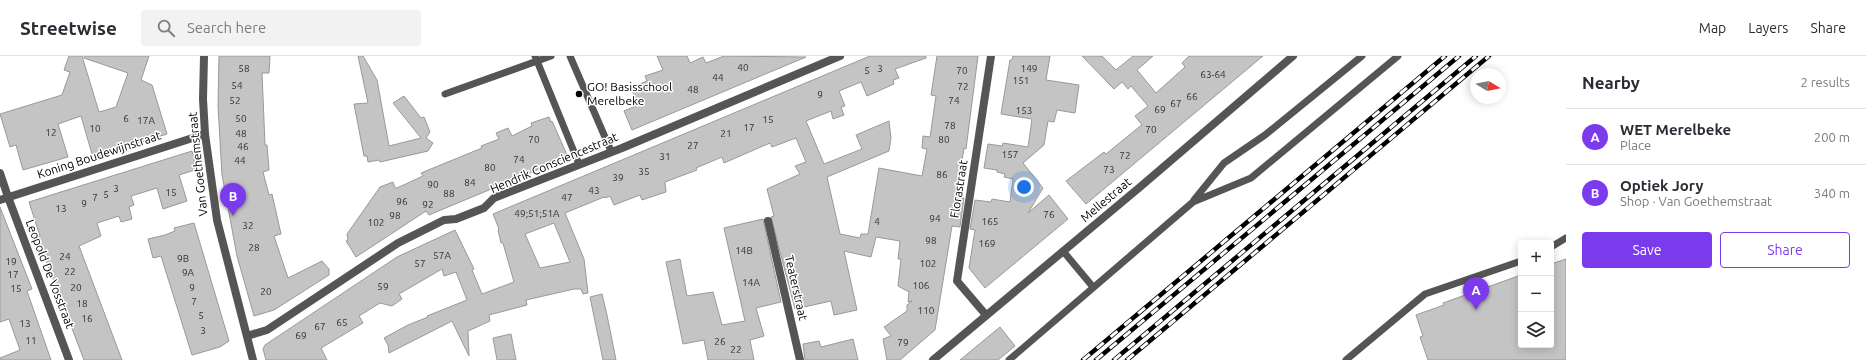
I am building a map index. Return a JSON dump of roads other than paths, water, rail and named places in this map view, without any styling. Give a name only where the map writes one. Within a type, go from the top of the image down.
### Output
[{"type":"street","name":"Van Goethemstraat","points":[[204,56],[203,99],[205,134],[217,220],[253,360]]},
{"type":"street","name":"Hendrik Consciencestraat","points":[[247,336],[267,330],[404,240],[444,220],[456,219],[484,208],[494,198],[840,56]]},
{"type":"street","name":"Florastraat","points":[[986,315],[957,281],[991,56]]},
{"type":"street","name":"Mellestraat","points":[[933,360],[1140,187],[1293,56]]},
{"type":"street","name":"Koning Boudewijnstraat","points":[[4,198],[205,134]]},
{"type":"street","name":"Leopold De Vosstraat","points":[[0,173],[4,198],[69,360]]},
{"type":"street","name":"Teaterstraat","points":[[768,221],[800,360]]},
{"type":"lane","points":[[445,94],[536,59],[551,56]]},
{"type":"lane","points":[[570,56],[611,151]]},
{"type":"lane","points":[[1010,360],[1193,202],[1224,163],[1264,135],[1362,56]]},
{"type":"lane","points":[[1193,202],[1251,178],[1398,56]]},
{"type":"lane","points":[[536,59],[579,164]]},
{"type":"lane","points":[[1554,245],[1566,238]]},
{"type":"lane","points":[[1063,251],[1093,287]]},
{"type":"lane","points":[[1346,360],[1425,294],[1518,262]]},
{"type":"railway","points":[[1083,360],[1445,56]]},
{"type":"railway","points":[[1096,360],[1459,56]]},
{"type":"railway","points":[[1114,360],[1476,56]]},
{"type":"railway","points":[[1127,360],[1489,56]]},
{"type":"place","name":"GO! Basisschool Merelbeke","points":[[579,94]]},
{"type":"place","name":"Optiek Jory","points":[[233,216]]},
{"type":"place","name":"WET Merelbeke","points":[[1476,310]]}]
